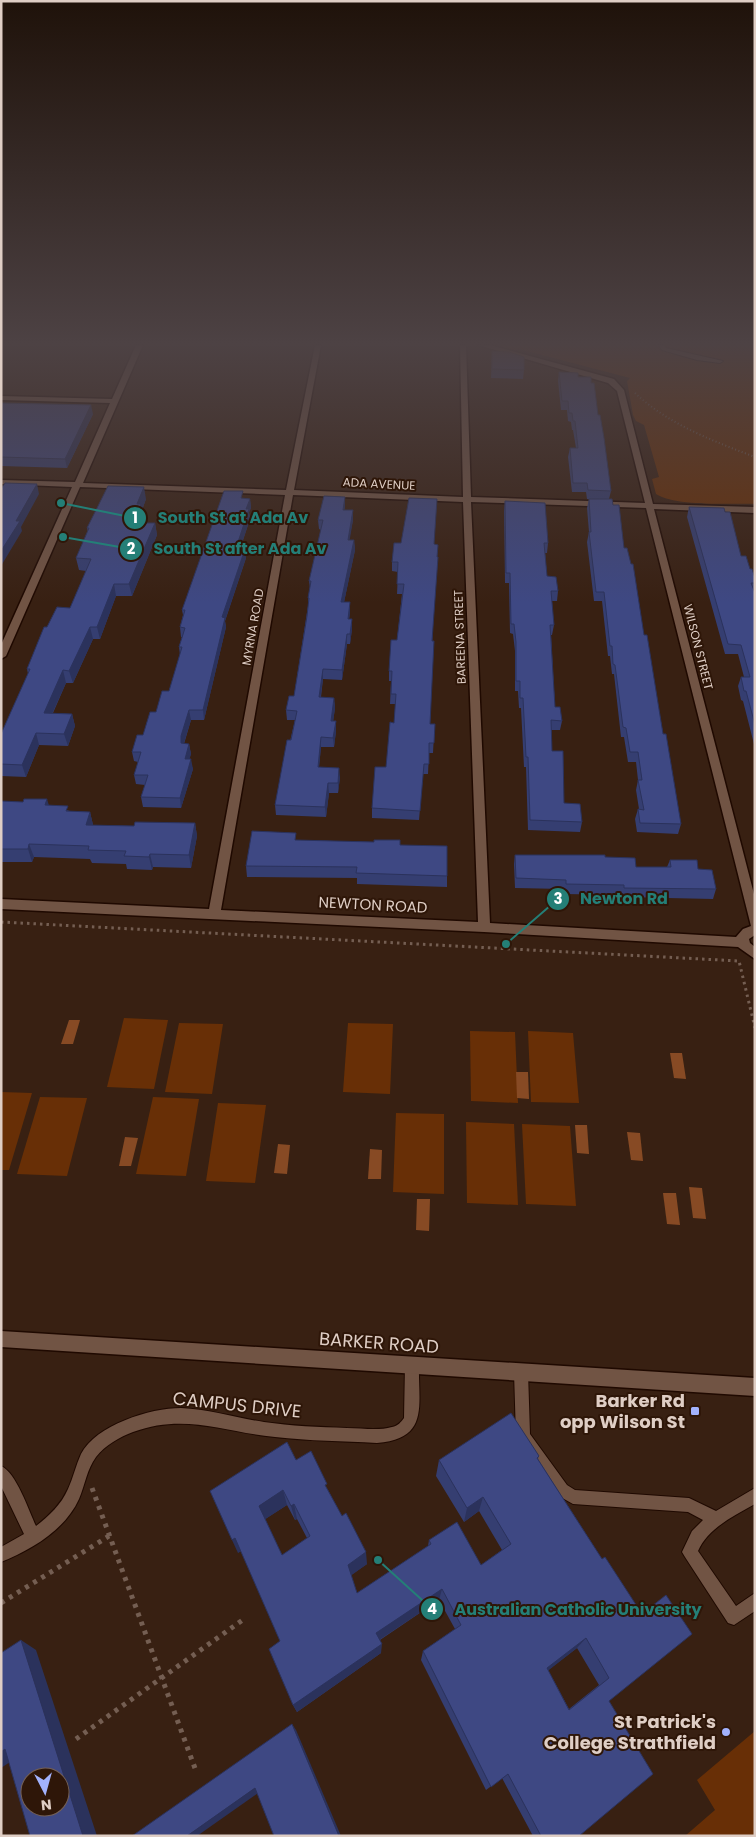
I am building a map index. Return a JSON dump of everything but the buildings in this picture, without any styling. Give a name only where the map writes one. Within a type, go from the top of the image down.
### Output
[{"type":"street","points":[[1,656],[102,431]]},
{"type":"street","name":"MYRNA ROAD","points":[[214,914],[302,431]]},
{"type":"street","name":"BAREENA STREET","points":[[465,431],[484,927]]},
{"type":"street","name":"WILSON STREET","points":[[631,431],[755,923]]},
{"type":"street","name":"ADA AVENUE","points":[[1,482],[755,510]]},
{"type":"street","name":"NEWTON ROAD","points":[[1,904],[484,927],[742,942]]},
{"type":"street","points":[[755,930],[747,932],[742,938],[742,942],[748,950],[755,954]]},
{"type":"street","name":"BARKER ROAD","points":[[1,1339],[755,1387]]},
{"type":"lane","name":"CAMPUS DRIVE","points":[[1,1556],[33,1537],[59,1518],[70,1502],[92,1450],[105,1438],[147,1418],[169,1415],[194,1416],[264,1429],[377,1436],[391,1435],[403,1431],[411,1419],[412,1365]]},
{"type":"lane","points":[[521,1372],[523,1436],[562,1490],[573,1497],[689,1505],[716,1519]]},
{"type":"lane","points":[[1,1473],[10,1486],[33,1537]]},
{"type":"lane","points":[[755,1494],[716,1519],[697,1536],[690,1552],[734,1617],[755,1602]]},
{"type":"path","points":[[1,922],[740,961],[755,1028]]},
{"type":"path","points":[[84,1466],[196,1772]]},
{"type":"path","points":[[1,1603],[110,1536]]},
{"type":"path","points":[[76,1739],[244,1618]]},
{"type":"shaded area","points":[[646,431],[755,431],[755,504],[690,503],[665,498],[656,494],[652,479],[659,477]]},
{"type":"shaded area","points":[[124,1018],[168,1020],[154,1089],[107,1087]]},
{"type":"shaded area","points":[[69,1020],[80,1020],[73,1044],[61,1044]]},
{"type":"shaded area","points":[[179,1023],[223,1024],[212,1094],[165,1092]]},
{"type":"shaded area","points":[[348,1023],[393,1024],[390,1094],[343,1092]]},
{"type":"shaded area","points":[[470,1031],[515,1032],[518,1103],[471,1101]]},
{"type":"shaded area","points":[[528,1031],[573,1033],[579,1103],[531,1102]]},
{"type":"shaded area","points":[[670,1053],[682,1053],[686,1079],[674,1078]]},
{"type":"shaded area","points":[[516,1072],[528,1072],[529,1099],[517,1098]]},
{"type":"shaded area","points":[[1,1092],[32,1093],[9,1170],[1,1170]]},
{"type":"shaded area","points":[[40,1097],[87,1098],[67,1176],[17,1174]]},
{"type":"shaded area","points":[[153,1097],[199,1099],[186,1176],[136,1174]]},
{"type":"shaded area","points":[[218,1103],[266,1105],[255,1183],[206,1181]]},
{"type":"shaded area","points":[[396,1113],[444,1114],[444,1194],[393,1192]]},
{"type":"shaded area","points":[[466,1122],[514,1124],[518,1205],[467,1203]]},
{"type":"shaded area","points":[[522,1124],[570,1126],[576,1206],[526,1204]]},
{"type":"shaded area","points":[[575,1125],[587,1125],[589,1154],[577,1153]]},
{"type":"shaded area","points":[[627,1132],[640,1133],[643,1161],[631,1160]]},
{"type":"shaded area","points":[[125,1137],[138,1138],[131,1166],[119,1166]]},
{"type":"shaded area","points":[[278,1144],[290,1145],[287,1174],[274,1173]]},
{"type":"shaded area","points":[[370,1149],[382,1150],[381,1179],[368,1179]]},
{"type":"shaded area","points":[[689,1187],[702,1188],[706,1219],[693,1218]]},
{"type":"shaded area","points":[[663,1193],[676,1193],[680,1225],[667,1224]]},
{"type":"shaded area","points":[[417,1199],[430,1199],[429,1231],[416,1230]]},
{"type":"shaded area","points":[[755,1731],[755,1836],[685,1836],[715,1810],[697,1780]]},
{"type":"place","name":"South St at Ada Av","points":[[61,503]]},
{"type":"place","name":"South St after Ada Av","points":[[63,537]]},
{"type":"place","name":"Newton Rd","points":[[506,944]]},
{"type":"place","name":"Barker Rd opp Wilson St","points":[[695,1411]]},
{"type":"place","name":"Australian Catholic University","points":[[378,1560]]},
{"type":"place","name":"St Patrick's College Strathfield","points":[[726,1732]]}]
